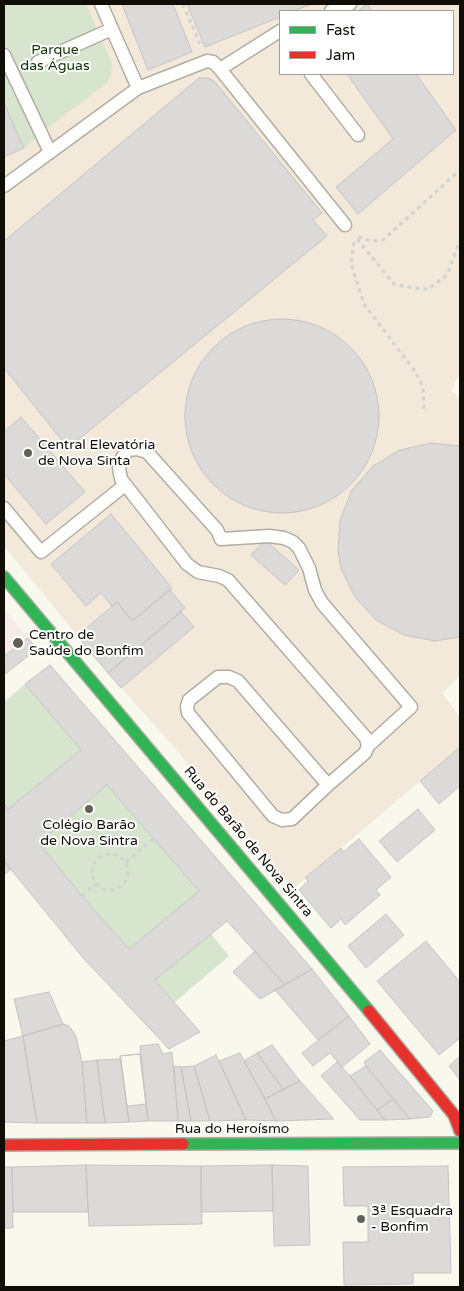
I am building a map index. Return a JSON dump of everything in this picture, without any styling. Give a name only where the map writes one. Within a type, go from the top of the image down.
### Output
[{"type":"street","name":"Rua do Barão de Nova Sintra","points":[[4,577],[321,952],[454,1115],[460,1131]]},
{"type":"street","name":"Rua do Heroísmo","points":[[4,1145],[460,1143]]},
{"type":"lane","points":[[101,4],[138,88]]},
{"type":"lane","points":[[334,10],[350,4]]},
{"type":"lane","points":[[38,62],[112,28]]},
{"type":"lane","points":[[220,69],[279,33]]},
{"type":"lane","points":[[4,55],[50,152]]},
{"type":"lane","points":[[4,186],[138,88],[206,61],[213,62],[220,69],[345,225]]},
{"type":"lane","points":[[312,75],[358,135]]},
{"type":"lane","points":[[328,785],[238,681],[229,677],[218,677],[189,700],[188,713],[273,816],[282,820],[292,818],[365,753],[368,746],[411,708],[322,603],[315,590],[309,568],[299,548],[293,542],[284,538],[268,536],[221,538],[217,530],[147,452],[128,450],[122,458],[120,468],[121,479],[192,569],[228,580],[366,738],[368,746]]},
{"type":"lane","points":[[4,508],[40,552],[125,485]]},
{"type":"path","points":[[183,4],[206,61]]},
{"type":"path","points":[[356,236],[371,241],[383,240],[460,170]]},
{"type":"path","points":[[356,236],[394,284],[429,289],[447,275],[460,240]]},
{"type":"path","points":[[356,236],[351,264],[364,304],[414,370],[422,387],[424,412]]},
{"type":"path","points":[[126,862],[153,839]]},
{"type":"path","points":[[111,853],[117,854],[126,862],[128,868],[127,880],[118,888],[106,890],[96,884],[91,872],[95,861],[100,857],[111,853]]},
{"type":"path","points":[[82,896],[96,884]]},
{"type":"shaded area","points":[[4,4],[460,4],[460,374],[451,390],[460,398],[460,676],[442,693],[460,717],[460,747],[293,889],[168,740],[108,673],[4,546]]},
{"type":"shaded area","name":"Centro de Saúde do Bonfim","points":[[4,609],[37,649],[4,675]]},
{"type":"green space","name":"Parque das Águas","points":[[4,4],[86,4],[112,63],[111,75],[107,83],[24,148],[4,157]]},
{"type":"green space","points":[[25,684],[81,750],[8,809],[4,803],[4,702]]},
{"type":"green space","points":[[107,785],[199,891],[129,949],[82,896],[39,843]]},
{"type":"green space","points":[[211,934],[229,956],[175,1002],[155,980]]},
{"type":"building","points":[[122,4],[173,4],[192,52],[148,70]]},
{"type":"building","points":[[187,4],[312,4],[296,10],[279,10],[279,17],[205,47]]},
{"type":"building","points":[[367,4],[371,10],[359,10]]},
{"type":"building","points":[[348,75],[417,75],[456,130],[358,214],[336,187],[393,139]]},
{"type":"building","points":[[199,78],[209,78],[215,82],[322,213],[313,220],[327,236],[68,448],[4,368],[4,241]]},
{"type":"building","points":[[4,103],[24,148],[4,157]]},
{"type":"building","points":[[282,319],[301,321],[319,327],[343,341],[357,355],[371,379],[377,397],[379,416],[377,435],[371,453],[357,477],[343,491],[319,505],[301,511],[282,513],[263,511],[245,505],[221,491],[207,477],[193,453],[187,435],[185,416],[187,397],[193,379],[207,355],[221,341],[245,327],[263,321]]},
{"type":"building","name":"Central Elevatória de Nova Sinta","points":[[21,417],[85,492],[46,524],[4,474],[4,432]]},
{"type":"building","points":[[431,443],[460,446],[460,637],[435,641],[404,635],[376,620],[355,597],[341,569],[338,551],[340,520],[352,490],[373,466],[400,450]]},
{"type":"building","points":[[111,514],[172,588],[132,621],[117,602],[112,606],[101,593],[86,606],[51,564]]},
{"type":"building","points":[[265,540],[299,570],[285,585],[251,555]]},
{"type":"building","points":[[170,590],[185,608],[108,673],[77,636],[117,602],[132,621]]},
{"type":"building","points":[[181,612],[194,627],[121,688],[108,673]]},
{"type":"building","points":[[28,638],[37,649],[4,675],[4,656]]},
{"type":"building","points":[[50,665],[312,969],[285,985],[227,921],[155,980],[200,1032],[169,1049],[84,959],[4,861],[4,803],[8,809],[81,750],[25,684]],"holes":[[[107,785],[199,891],[129,949],[82,896],[39,843]]]},
{"type":"building","points":[[460,747],[460,786],[439,804],[420,781]]},
{"type":"building","points":[[418,809],[435,830],[397,862],[379,841]]},
{"type":"building","points":[[359,839],[391,877],[376,890],[380,895],[345,925],[341,919],[331,928],[299,890],[308,881],[305,878],[341,848],[343,852]]},
{"type":"building","points":[[4,861],[11,869],[4,875]]},
{"type":"building","points":[[386,914],[404,935],[366,968],[348,946]]},
{"type":"building","points":[[426,941],[460,982],[460,1038],[439,1055],[377,981]]},
{"type":"building","points":[[255,951],[285,985],[260,999],[233,972]]},
{"type":"building","points":[[312,969],[349,1016],[318,1040],[275,990]]},
{"type":"building","points":[[49,992],[63,1024],[23,1036],[14,999]]},
{"type":"building","points":[[349,1016],[370,1044],[342,1067],[330,1053],[313,1066],[302,1053]]},
{"type":"building","points":[[63,1024],[69,1026],[76,1036],[82,1062],[87,1123],[37,1123],[23,1036]]},
{"type":"building","points":[[23,1036],[37,1123],[4,1122],[4,1041]]},
{"type":"building","points":[[158,1044],[163,1054],[172,1052],[178,1121],[148,1121],[140,1046]]},
{"type":"building","points":[[272,1045],[300,1081],[283,1089],[257,1053]]},
{"type":"building","points":[[380,1050],[433,1111],[430,1117],[410,1119],[366,1066],[364,1062]]},
{"type":"building","points":[[240,1053],[276,1121],[246,1120],[219,1061]]},
{"type":"building","points":[[257,1053],[283,1089],[265,1099],[244,1061]]},
{"type":"building","points":[[140,1054],[148,1121],[129,1122],[120,1056]]},
{"type":"building","points":[[140,1054],[146,1104],[127,1106],[120,1056]]},
{"type":"building","points":[[216,1055],[246,1120],[210,1121],[194,1066]]},
{"type":"building","points":[[460,1056],[460,1080],[449,1066]]},
{"type":"building","points":[[121,1059],[129,1122],[105,1123],[97,1060]]},
{"type":"building","points":[[97,1060],[105,1123],[87,1123],[82,1062]]},
{"type":"building","points":[[337,1062],[385,1120],[360,1120],[321,1076]]},
{"type":"building","points":[[174,1066],[181,1067],[191,1121],[178,1121]]},
{"type":"building","points":[[194,1066],[210,1121],[191,1121],[181,1067]]},
{"type":"building","points":[[366,1066],[393,1099],[377,1110],[350,1076]]},
{"type":"building","points":[[300,1081],[334,1119],[276,1121],[265,1099]]},
{"type":"building","points":[[393,1099],[410,1119],[385,1120],[377,1110]]},
{"type":"building","points":[[86,1165],[201,1166],[202,1224],[89,1226]]},
{"type":"building","points":[[86,1165],[88,1212],[13,1212],[12,1167]]},
{"type":"building","points":[[272,1165],[308,1166],[310,1245],[274,1246]]},
{"type":"building","points":[[272,1165],[273,1211],[201,1212],[201,1166]]},
{"type":"building","points":[[448,1166],[451,1273],[413,1273],[413,1284],[344,1285],[343,1242],[368,1242],[368,1206],[344,1206],[343,1167]]},
{"type":"building","points":[[4,1167],[12,1167],[13,1228],[4,1228]]},
{"type":"traffic: fast","points":[[4,577],[369,1011]]},
{"type":"traffic: fast","points":[[183,1144],[460,1143]]},
{"type":"traffic: jam","points":[[369,1011],[454,1115],[460,1131]]},
{"type":"traffic: jam","points":[[4,1145],[183,1144]]},
{"type":"place","name":"Central Elevatória de Nova Sinta","points":[[28,453]]},
{"type":"place","name":"Centro de Saúde do Bonfim","points":[[18,643]]},
{"type":"place","name":"Colégio Barão de Nova Sintra","points":[[89,809]]},
{"type":"place","name":"3ª Esquadra - Bonfim","points":[[361,1219]]}]
